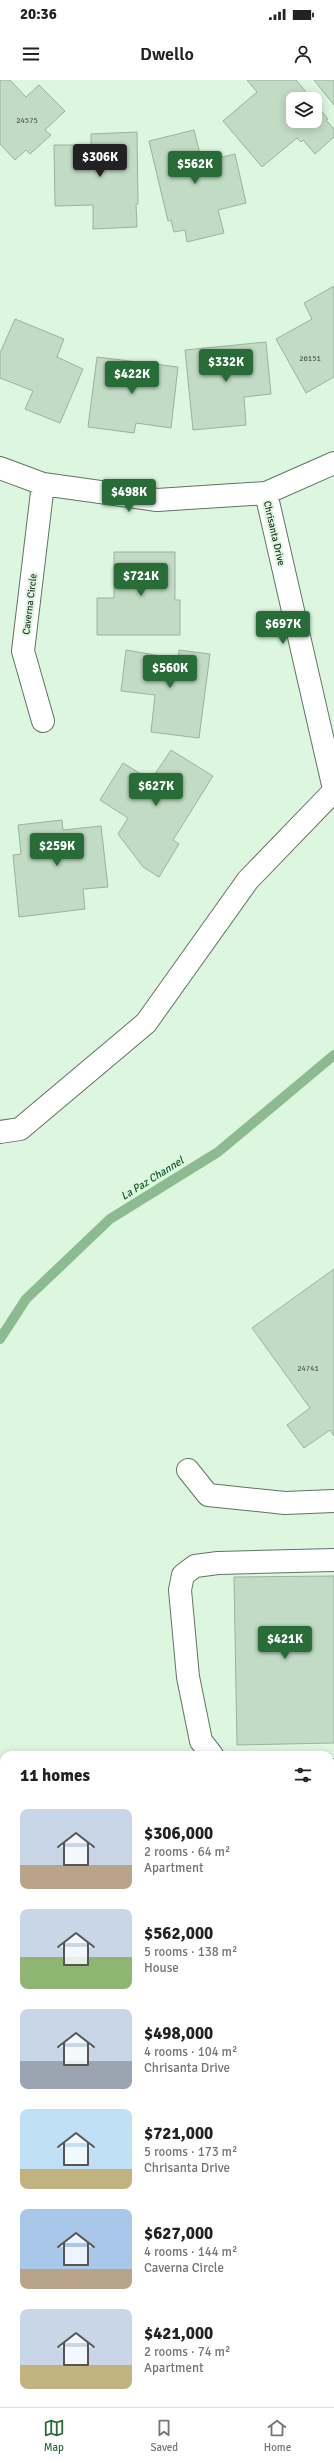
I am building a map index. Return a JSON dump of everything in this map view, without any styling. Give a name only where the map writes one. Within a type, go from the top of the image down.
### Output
[{"type":"street","points":[[266,492],[334,463]]},
{"type":"street","name":"Chrisanta Drive","points":[[0,468],[43,484],[157,500],[266,492],[333,779]]},
{"type":"street","name":"Caverna Circle","points":[[43,484],[23,652],[43,721]]},
{"type":"street","points":[[0,1132],[20,1129],[146,1023],[248,880],[333,779]]},
{"type":"street","points":[[188,1470],[208,1495],[285,1503],[334,1501]]},
{"type":"street","points":[[209,1751],[201,1741],[188,1677],[180,1590],[183,1575],[195,1566],[218,1563],[334,1560]]},
{"type":"building","points":[[0,80],[10,80],[26,97],[39,85],[65,111],[45,130],[51,135],[30,154],[26,150],[15,160],[0,144]]},
{"type":"building","points":[[247,80],[296,80],[306,92],[286,92],[286,128],[322,128],[322,112],[328,119],[326,120],[334,129],[334,137],[315,154],[303,140],[301,142],[297,138],[262,167],[223,121],[257,92]]},
{"type":"building","points":[[314,80],[334,80],[334,105]]},
{"type":"building","points":[[194,130],[202,162],[235,154],[246,203],[218,210],[224,233],[187,242],[185,230],[174,232],[171,220],[168,221],[149,141]]},
{"type":"building","points":[[137,132],[137,227],[93,229],[93,205],[55,206],[54,145],[91,145],[91,134]]},
{"type":"building","points":[[334,286],[334,377],[306,393],[276,339],[312,319],[304,303]]},
{"type":"building","points":[[15,319],[64,339],[57,357],[83,369],[60,423],[25,409],[33,391],[0,378],[0,353]]},
{"type":"building","points":[[266,342],[271,394],[244,397],[246,425],[193,430],[185,350]]},
{"type":"building","points":[[97,357],[178,367],[171,428],[136,423],[134,433],[88,427]]},
{"type":"building","points":[[114,552],[175,552],[175,600],[180,600],[180,635],[97,635],[97,598],[114,598]]},
{"type":"building","points":[[126,650],[178,659],[179,650],[210,654],[199,738],[151,732],[155,695],[121,691]]},
{"type":"building","points":[[171,750],[213,776],[173,840],[179,844],[159,877],[143,867],[118,834],[128,818],[100,800],[123,763],[151,780]]},
{"type":"building","points":[[62,820],[63,830],[101,826],[108,887],[83,889],[85,909],[19,917],[13,855],[21,854],[18,825]]},
{"type":"building","points":[[334,1269],[334,1436],[330,1430],[304,1448],[287,1425],[310,1408],[252,1328]]},
{"type":"building","points":[[334,1576],[334,1743],[237,1745],[234,1577]]},
{"type":"waterway","name":"La Paz Channel","points":[[0,1339],[26,1299],[110,1219],[218,1152],[334,1055]]}]
